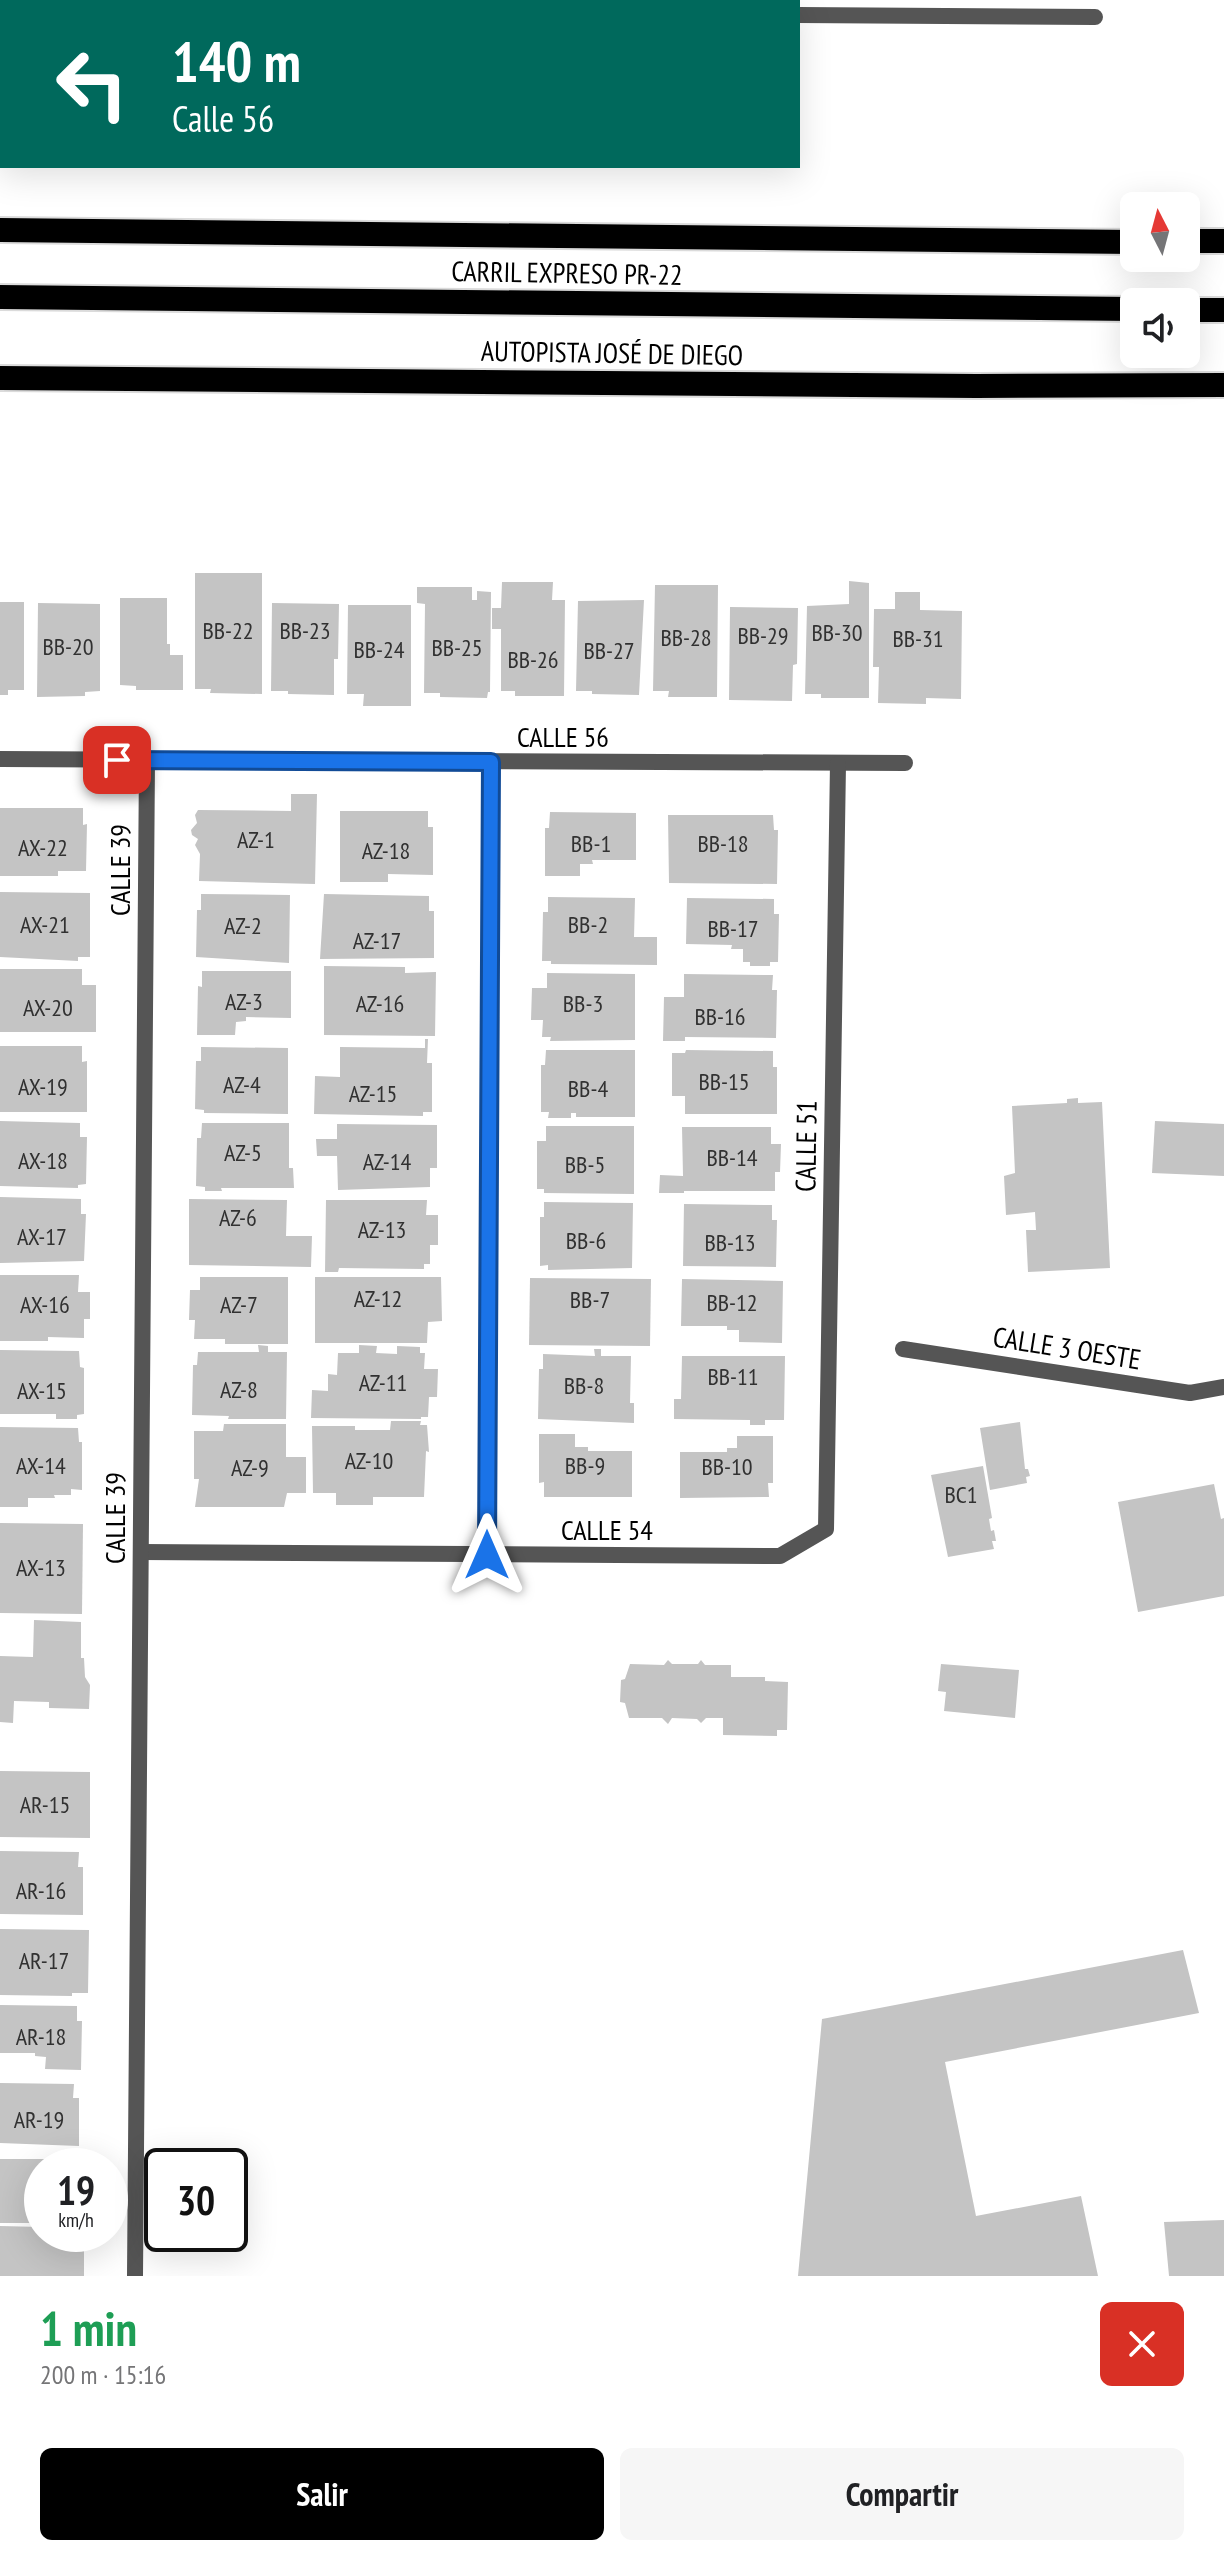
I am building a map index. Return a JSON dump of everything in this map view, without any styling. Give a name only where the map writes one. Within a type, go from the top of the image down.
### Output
[{"type":"highway","points":[[0,230],[1120,242]]},
{"type":"highway","points":[[1200,241],[1224,241]]},
{"type":"highway","name":"CARRIL EXPRESO PR-22","points":[[0,297],[1120,309]]},
{"type":"highway","points":[[1200,310],[1224,310]]},
{"type":"highway","name":"AUTOPISTA JOSÉ DE DIEGO","points":[[0,378],[960,386],[1224,385]]},
{"type":"street","points":[[800,15],[1095,17]]},
{"type":"street","name":"CALLE 56","points":[[0,759],[905,763]]},
{"type":"street","name":"CALLE 39","points":[[135,2276],[147,760]]},
{"type":"street","points":[[487,1555],[491,762]]},
{"type":"street","name":"CALLE 51","points":[[826,1529],[838,764]]},
{"type":"street","name":"CALLE 3 OESTE","points":[[903,1349],[1190,1393],[1224,1387]]},
{"type":"street","name":"CALLE 54","points":[[141,1552],[780,1556],[826,1529]]},
{"type":"building","points":[[195,573],[262,573],[262,694],[210,693],[211,689],[195,689]]},
{"type":"building","points":[[849,581],[869,583],[869,698],[821,698],[821,694],[805,694],[807,606],[849,604]]},
{"type":"building","points":[[502,582],[553,582],[552,600],[565,600],[564,696],[515,696],[515,691],[501,691],[501,629],[492,629],[492,608],[501,608]]},
{"type":"building","points":[[655,585],[718,585],[717,697],[668,697],[669,691],[653,691]]},
{"type":"building","points":[[417,587],[472,587],[472,600],[477,600],[477,591],[491,592],[490,692],[487,698],[440,697],[440,693],[424,693],[425,604],[417,603]]},
{"type":"building","points":[[895,592],[920,592],[920,610],[962,611],[961,699],[926,698],[926,704],[878,703],[879,667],[873,667],[874,609],[895,609]]},
{"type":"building","points":[[120,598],[167,598],[167,644],[170,644],[170,655],[183,655],[183,690],[136,690],[136,686],[120,685]]},
{"type":"building","points":[[644,600],[639,695],[576,691],[578,601]]},
{"type":"building","points":[[0,602],[24,602],[24,690],[8,690],[8,695],[0,695]]},
{"type":"building","points":[[38,603],[100,604],[100,691],[85,692],[85,696],[37,697]]},
{"type":"building","points":[[272,603],[339,604],[334,695],[271,691]]},
{"type":"building","points":[[348,605],[411,605],[411,706],[363,706],[364,694],[347,694]]},
{"type":"building","points":[[730,607],[798,608],[797,664],[793,665],[792,701],[729,700]]},
{"type":"building","points":[[291,794],[317,794],[315,884],[199,881],[200,854],[195,845],[198,839],[191,830],[197,823],[195,815],[198,810],[291,811]]},
{"type":"building","points":[[0,808],[83,808],[83,825],[87,824],[86,871],[58,871],[58,876],[0,876]]},
{"type":"building","points":[[340,811],[428,811],[428,827],[433,827],[433,875],[388,874],[388,882],[340,882]]},
{"type":"building","points":[[550,812],[636,813],[636,860],[592,860],[593,864],[580,864],[580,876],[545,876],[545,828],[549,828]]},
{"type":"building","points":[[668,815],[773,815],[774,830],[778,830],[777,884],[669,883]]},
{"type":"building","points":[[0,892],[90,893],[90,957],[78,957],[78,961],[0,957]]},
{"type":"building","points":[[201,894],[290,895],[289,963],[196,957],[197,910],[201,910]]},
{"type":"building","points":[[324,894],[429,896],[429,911],[434,911],[434,958],[320,959]]},
{"type":"building","points":[[548,897],[635,898],[634,937],[657,937],[657,965],[551,964],[551,961],[542,961],[543,912],[548,912]]},
{"type":"building","points":[[687,898],[774,899],[774,914],[779,914],[778,962],[770,962],[770,966],[750,966],[750,962],[743,962],[743,949],[731,949],[732,945],[686,944]]},
{"type":"building","points":[[324,966],[405,967],[405,973],[436,972],[435,1036],[324,1035]]},
{"type":"building","points":[[0,969],[82,969],[82,985],[96,985],[96,1032],[0,1032]]},
{"type":"building","points":[[202,971],[291,971],[291,1018],[246,1017],[246,1021],[236,1022],[235,1035],[197,1035],[198,986],[202,987]]},
{"type":"building","points":[[547,973],[635,974],[635,1040],[550,1041],[551,1037],[542,1037],[543,1020],[531,1020],[532,988],[547,988]]},
{"type":"building","points":[[684,974],[773,975],[772,990],[777,990],[776,1038],[685,1037],[685,1041],[663,1041],[664,997],[684,997]]},
{"type":"building","points":[[425,1039],[428,1039],[427,1063],[432,1063],[432,1112],[423,1112],[423,1116],[314,1114],[315,1076],[340,1077],[340,1047],[425,1048]]},
{"type":"building","points":[[0,1046],[82,1046],[82,1062],[87,1061],[87,1112],[0,1112]]},
{"type":"building","points":[[201,1047],[288,1048],[288,1114],[204,1113],[204,1110],[195,1109],[196,1061],[201,1061]]},
{"type":"building","points":[[546,1050],[635,1050],[635,1117],[576,1117],[576,1113],[571,1113],[571,1118],[548,1118],[549,1112],[541,1112],[541,1065],[545,1065]]},
{"type":"building","points":[[686,1050],[773,1051],[773,1067],[777,1067],[777,1114],[685,1114],[685,1096],[672,1096],[672,1053],[685,1053]]},
{"type":"building","points":[[1078,1098],[1078,1103],[1102,1102],[1110,1268],[1028,1272],[1026,1230],[1036,1230],[1035,1212],[1006,1215],[1004,1176],[1015,1173],[1012,1106],[1067,1103],[1067,1099]]},
{"type":"building","points":[[0,1121],[80,1123],[80,1137],[87,1137],[86,1184],[78,1185],[78,1188],[0,1186]]},
{"type":"building","points":[[1155,1121],[1224,1124],[1224,1176],[1152,1173]]},
{"type":"building","points":[[202,1123],[289,1123],[289,1168],[293,1168],[294,1188],[221,1188],[222,1191],[205,1191],[205,1187],[196,1186],[197,1138],[201,1138]]},
{"type":"building","points":[[337,1124],[437,1125],[437,1168],[430,1168],[430,1187],[338,1190],[337,1156],[317,1156],[316,1139],[337,1139]]},
{"type":"building","points":[[546,1126],[634,1126],[634,1194],[544,1193],[544,1189],[537,1189],[537,1141],[546,1141]]},
{"type":"building","points":[[682,1127],[771,1127],[771,1144],[781,1144],[780,1172],[775,1172],[775,1191],[659,1193],[660,1175],[683,1176]]},
{"type":"building","points":[[0,1197],[81,1199],[81,1214],[86,1214],[84,1261],[0,1263]]},
{"type":"building","points":[[189,1199],[287,1200],[286,1236],[312,1236],[311,1267],[189,1265]]},
{"type":"building","points":[[326,1200],[427,1200],[426,1215],[438,1215],[438,1245],[430,1245],[430,1264],[424,1264],[424,1269],[339,1268],[338,1272],[325,1272]]},
{"type":"building","points":[[544,1202],[633,1203],[632,1268],[548,1270],[548,1265],[540,1266],[540,1217],[544,1217]]},
{"type":"building","points":[[684,1204],[772,1205],[772,1220],[777,1220],[776,1267],[683,1266]]},
{"type":"building","points":[[0,1275],[79,1275],[78,1292],[90,1292],[90,1319],[84,1319],[84,1338],[0,1341]]},
{"type":"building","points":[[200,1277],[288,1277],[288,1344],[225,1344],[225,1339],[194,1339],[195,1320],[189,1320],[190,1290],[200,1290]]},
{"type":"building","points":[[315,1277],[441,1277],[442,1321],[428,1322],[427,1343],[315,1343]]},
{"type":"building","points":[[530,1278],[651,1279],[650,1346],[529,1345]]},
{"type":"building","points":[[682,1279],[783,1281],[782,1343],[739,1342],[739,1330],[727,1330],[727,1326],[681,1326]]},
{"type":"building","points":[[258,1345],[268,1346],[268,1352],[287,1352],[286,1419],[228,1419],[229,1416],[192,1415],[193,1365],[197,1365],[198,1352],[259,1352]]},
{"type":"building","points":[[359,1345],[377,1346],[376,1353],[397,1354],[397,1346],[420,1347],[420,1353],[425,1353],[424,1369],[438,1369],[437,1397],[429,1397],[428,1417],[311,1418],[312,1390],[328,1391],[328,1374],[337,1375],[338,1353],[359,1353]]},
{"type":"building","points":[[594,1349],[601,1349],[601,1356],[631,1356],[630,1403],[634,1403],[634,1423],[538,1419],[539,1369],[543,1369],[543,1354],[595,1356]]},
{"type":"building","points":[[0,1350],[79,1351],[80,1367],[84,1368],[84,1414],[77,1415],[77,1419],[56,1419],[56,1414],[0,1414]]},
{"type":"building","points":[[682,1356],[785,1356],[784,1420],[765,1420],[765,1425],[750,1425],[750,1420],[674,1419],[674,1399],[681,1399]]},
{"type":"building","points":[[391,1421],[421,1421],[420,1425],[427,1425],[429,1452],[426,1451],[424,1497],[373,1497],[373,1505],[336,1505],[336,1493],[313,1493],[312,1426],[390,1430]]},
{"type":"building","points":[[1020,1422],[1025,1469],[1028,1469],[1030,1476],[1026,1477],[1027,1483],[990,1490],[980,1428]]},
{"type":"building","points":[[224,1424],[286,1424],[286,1457],[306,1457],[306,1493],[287,1493],[284,1507],[195,1507],[199,1479],[194,1479],[194,1431],[223,1431]]},
{"type":"building","points":[[0,1427],[78,1428],[79,1442],[82,1442],[82,1490],[71,1489],[71,1495],[54,1495],[55,1498],[28,1498],[28,1507],[0,1507]]},
{"type":"building","points":[[539,1434],[575,1434],[575,1447],[588,1447],[588,1451],[632,1451],[632,1497],[544,1497],[544,1482],[539,1483]]},
{"type":"building","points":[[737,1436],[773,1436],[773,1483],[768,1483],[769,1497],[680,1498],[680,1452],[727,1452],[727,1448],[737,1448]]},
{"type":"building","points":[[983,1466],[992,1518],[989,1519],[991,1531],[994,1530],[996,1541],[992,1541],[994,1549],[948,1557],[931,1475]]},
{"type":"building","points":[[1214,1484],[1221,1519],[1224,1518],[1224,1596],[1138,1612],[1118,1502]]},
{"type":"building","points":[[0,1523],[83,1524],[82,1614],[0,1613]]},
{"type":"building","points":[[34,1620],[81,1622],[81,1658],[84,1658],[85,1677],[90,1685],[89,1709],[49,1708],[49,1702],[14,1701],[13,1723],[0,1722],[0,1656],[33,1657]]},
{"type":"building","points":[[668,1660],[672,1664],[698,1664],[701,1660],[705,1665],[731,1665],[731,1677],[765,1677],[765,1681],[788,1682],[787,1730],[777,1730],[777,1736],[723,1735],[723,1718],[706,1718],[701,1723],[697,1719],[672,1718],[668,1724],[662,1718],[629,1718],[625,1703],[620,1702],[621,1680],[625,1679],[630,1664],[664,1665]]},
{"type":"building","points":[[941,1664],[1019,1670],[1015,1718],[944,1711],[946,1692],[938,1691]]},
{"type":"building","points":[[0,1771],[90,1772],[90,1838],[0,1837]]},
{"type":"building","points":[[0,1851],[79,1852],[78,1867],[83,1867],[83,1915],[0,1914]]},
{"type":"building","points":[[0,1929],[89,1930],[88,1993],[72,1993],[72,1996],[0,1995]]},
{"type":"building","points":[[1183,1950],[1199,2013],[945,2062],[976,2216],[1081,2196],[1098,2276],[798,2276],[822,2019]]},
{"type":"building","points":[[0,2005],[77,2006],[77,2021],[82,2021],[81,2070],[45,2069],[46,2057],[35,2056],[35,2053],[0,2053]]},
{"type":"building","points":[[0,2083],[74,2084],[73,2098],[79,2098],[79,2146],[0,2143]]},
{"type":"building","points":[[0,2159],[24,2159],[24,2223],[0,2223]]},
{"type":"building","points":[[1224,2220],[1224,2276],[1169,2276],[1164,2222]]},
{"type":"building","points":[[0,2226],[24,2227],[24,2252],[84,2252],[84,2276],[0,2276]]},
{"type":"route","points":[[117,760],[491,762],[487,1555]]}]
